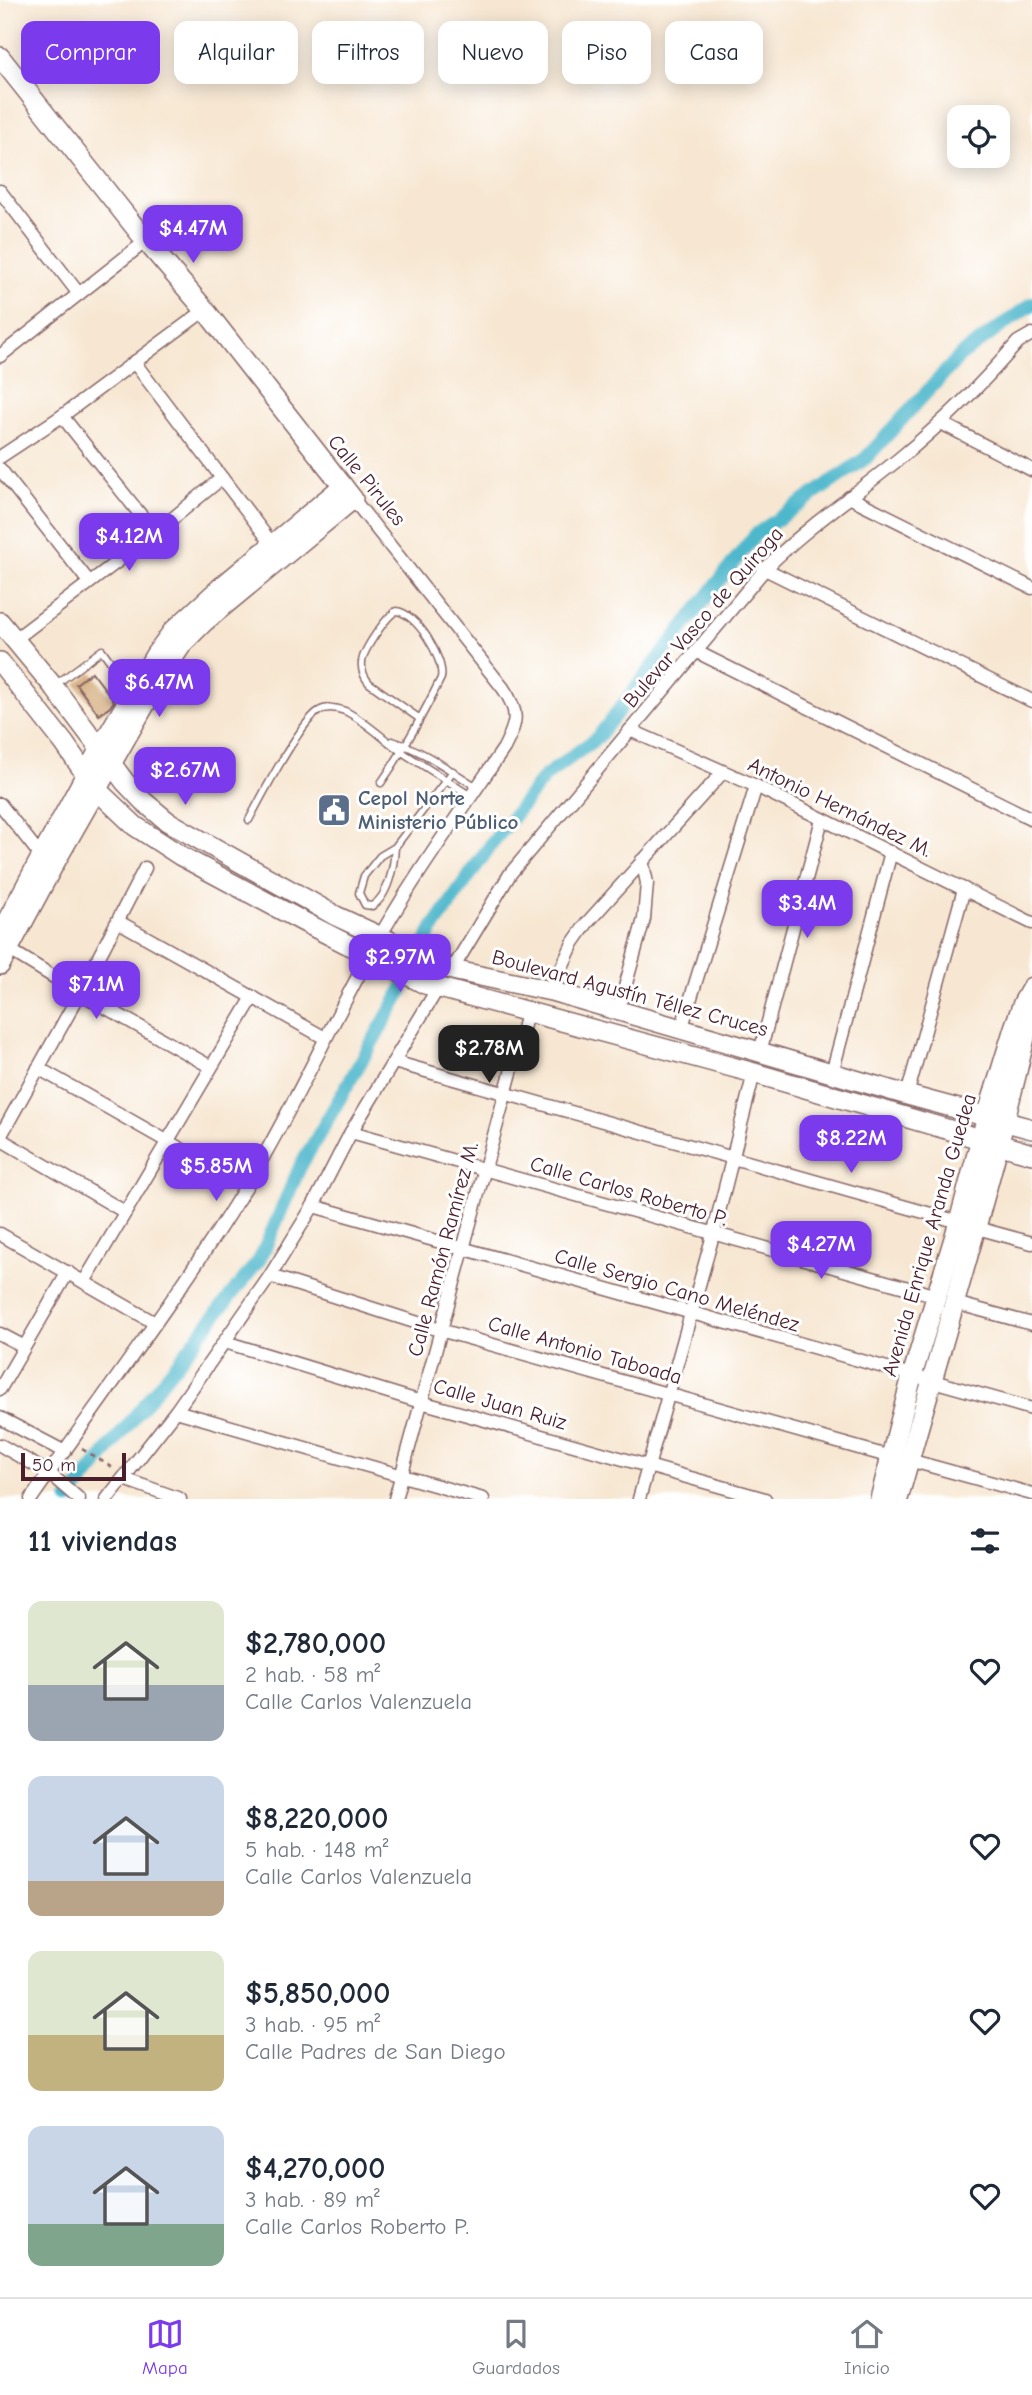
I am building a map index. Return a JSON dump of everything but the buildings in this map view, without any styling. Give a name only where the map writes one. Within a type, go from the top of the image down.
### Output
[{"type":"street","name":"Calle Pirules","points":[[0,57],[146,241],[205,310],[511,699],[516,718],[504,748],[369,956],[277,1135],[246,1186],[155,1323],[32,1499]]},
{"type":"street","points":[[0,191],[79,293]]},
{"type":"street","points":[[0,356],[146,241]]},
{"type":"street","points":[[0,457],[62,416],[205,310]]},
{"type":"street","name":"Bulevar Vasco de Quiroga","points":[[444,967],[510,874],[765,569],[789,544],[942,423],[1018,342],[1032,334]]},
{"type":"street","points":[[1018,342],[1032,350]]},
{"type":"street","points":[[134,362],[272,544]]},
{"type":"street","points":[[62,416],[155,533]]},
{"type":"street","points":[[942,423],[1032,470]]},
{"type":"street","points":[[0,469],[89,582]]},
{"type":"street","points":[[14,640],[155,533],[222,478]]},
{"type":"street","points":[[105,757],[132,693],[173,631],[272,544],[348,493]]},
{"type":"street","points":[[2,948],[105,757],[183,643],[348,493]]},
{"type":"street","points":[[849,497],[1032,588]]},
{"type":"street","points":[[765,569],[1032,701]]},
{"type":"street","name":"Boulevard Agustín Téllez Cruces","points":[[0,622],[53,686],[105,757],[143,801],[167,821],[336,916],[444,967],[551,991],[1032,1129]]},
{"type":"street","points":[[697,652],[1032,819]]},
{"type":"street","name":"Boulevard Agustín Téllez Cruces","points":[[0,662],[91,782],[135,827],[156,841],[393,969],[431,986],[754,1073],[1032,1154]]},
{"type":"street","name":"Antonio Hernández M.","points":[[630,730],[756,786],[1032,923]]},
{"type":"street","points":[[551,991],[573,943],[642,860],[723,772]]},
{"type":"street","points":[[2,948],[41,856],[91,782]]},
{"type":"street","points":[[681,1030],[756,786]]},
{"type":"street","points":[[0,804],[41,856]]},
{"type":"street","points":[[760,1052],[821,819]]},
{"type":"street","points":[[832,1073],[891,852]]},
{"type":"street","points":[[618,1012],[644,919],[647,883],[642,860]]},
{"type":"street","points":[[125,1212],[0,1138],[145,868]]},
{"type":"street","points":[[908,1095],[964,890]]},
{"type":"street","points":[[118,922],[325,1038]]},
{"type":"street","points":[[2,948],[211,1067]]},
{"type":"street","points":[[107,1499],[176,1411],[270,1276],[313,1206],[351,1132],[394,1062],[431,986]]},
{"type":"street","name":"Avenida Enrique Aranda Guedea","points":[[996,1119],[1014,1028],[1032,987]]},
{"type":"street","points":[[84,1282],[253,998]]},
{"type":"street","name":"Avenida Enrique Aranda Guedea","points":[[880,1499],[933,1382],[946,1300],[996,1119],[1032,1007]]},
{"type":"street","name":"Calle Ramón Ramírez M.","points":[[395,1499],[528,1010]]},
{"type":"street","points":[[394,1062],[1032,1242]]},
{"type":"street","points":[[38,1068],[246,1186]]},
{"type":"street","points":[[639,1499],[713,1235],[754,1073]]},
{"type":"street","name":"Calle Carlos Roberto P.","points":[[351,1132],[1032,1324]]},
{"type":"street","name":"Calle Sergio Cano Meléndez","points":[[313,1206],[1032,1409]]},
{"type":"street","points":[[0,1234],[155,1323]]},
{"type":"street","points":[[0,1389],[68,1272]]},
{"type":"street","name":"Calle Antonio Taboada","points":[[270,1276],[440,1330],[1032,1494]]},
{"type":"street","name":"Avenida Enrique Aranda Guedea","points":[[898,1499],[900,1458],[912,1376],[946,1300]]},
{"type":"street","points":[[0,1334],[23,1346]]},
{"type":"street","name":"Calle Juan Ruiz","points":[[225,1342],[421,1402],[765,1499]]},
{"type":"street","points":[[176,1411],[483,1499]]},
{"type":"street","points":[[0,1418],[65,1452]]},
{"type":"street","points":[[0,1445],[49,1473],[79,1499]]},
{"type":"street","points":[[124,1479],[180,1499]]},
{"type":"lane","points":[[381,783],[405,749],[441,678],[441,664],[437,652],[409,615],[396,611],[389,615],[363,655],[363,676],[420,719]]},
{"type":"lane","points":[[53,686],[102,650],[132,693]]},
{"type":"lane","points":[[249,820],[293,743],[311,718],[320,710],[332,708],[343,710],[386,740],[453,771],[474,791]]},
{"type":"lane","points":[[405,749],[447,781],[474,791]]},
{"type":"lane","points":[[395,847],[393,864],[380,901],[372,906],[365,905],[359,893],[364,876],[380,856],[395,847],[453,771]]},
{"type":"path","points":[[84,1451],[111,1468]]},
{"type":"waterway","points":[[69,1499],[260,1259],[300,1167],[397,999],[433,928],[490,846],[544,777],[598,737],[755,535],[866,458],[960,356],[1032,304]]},
{"type":"place","name":"Cepol Norte Ministerio Público","points":[[334,810]]}]
